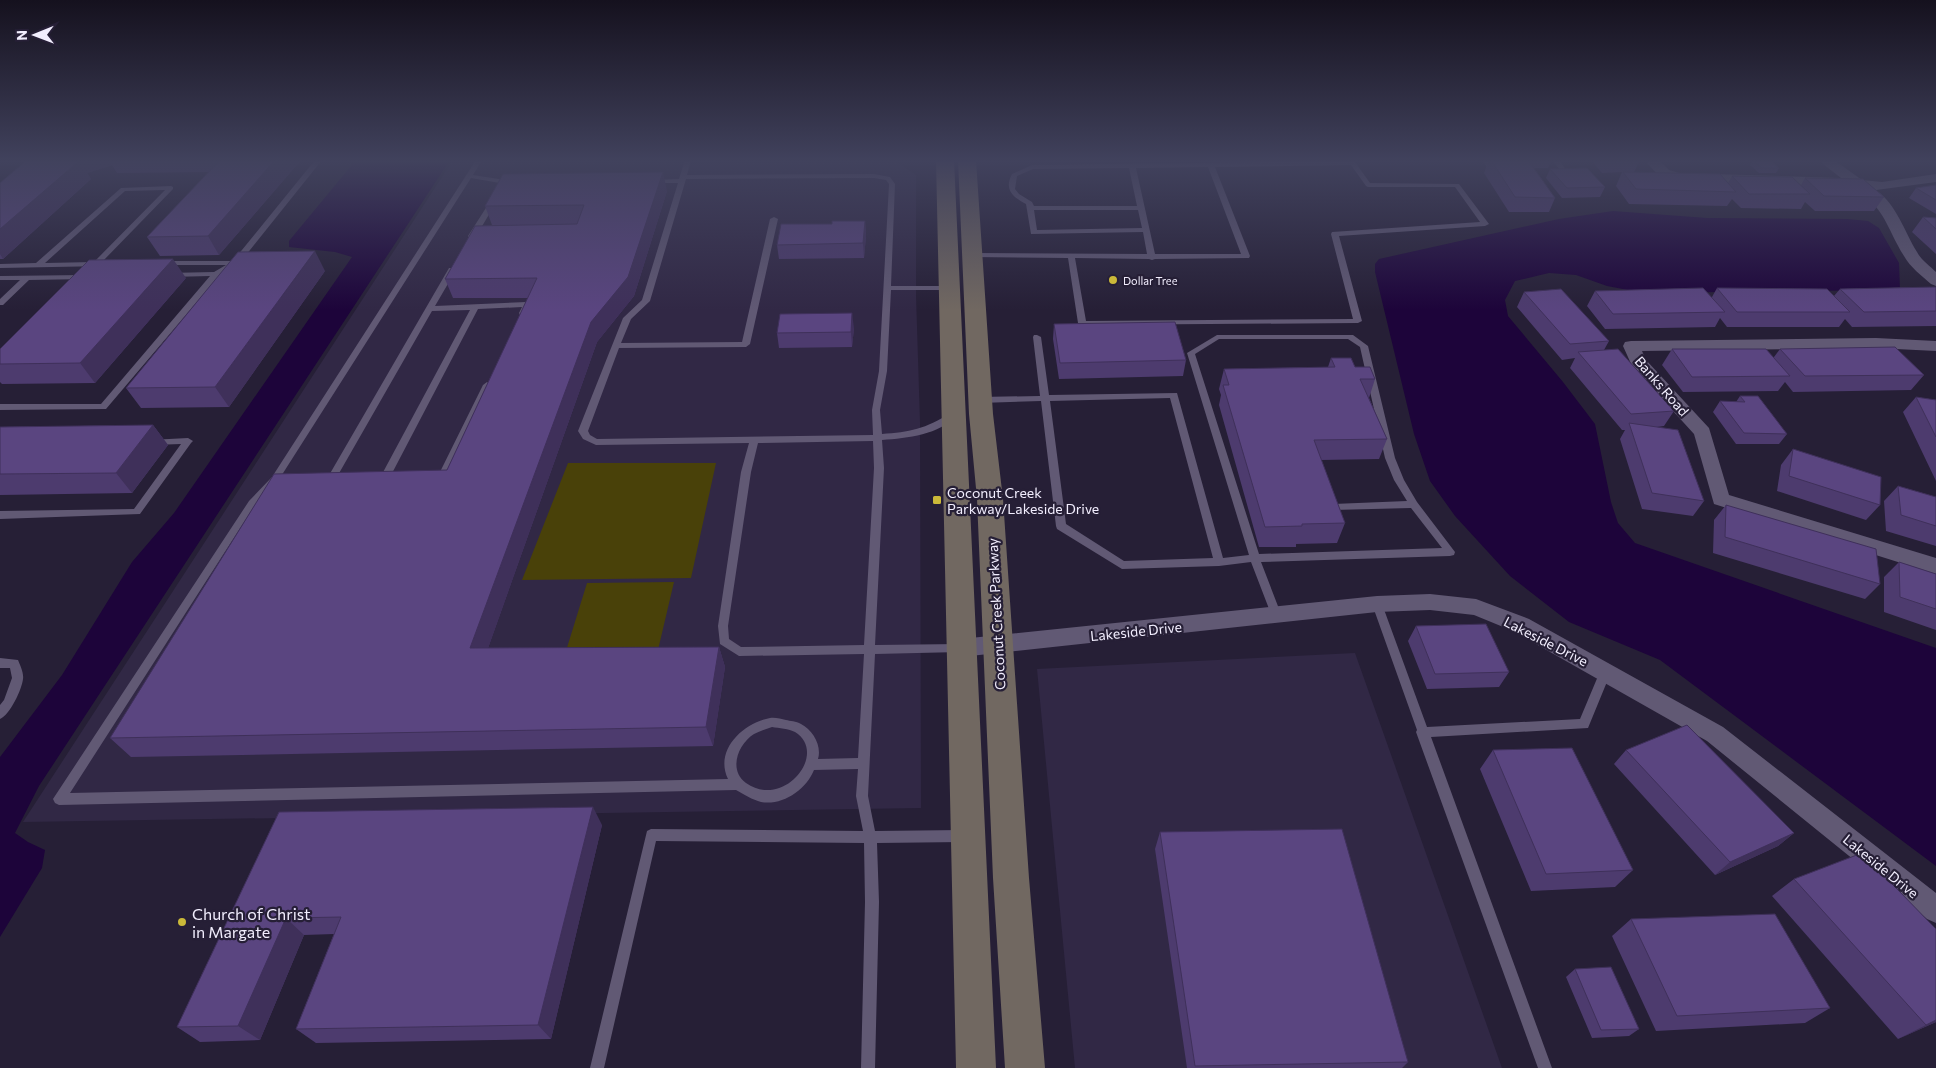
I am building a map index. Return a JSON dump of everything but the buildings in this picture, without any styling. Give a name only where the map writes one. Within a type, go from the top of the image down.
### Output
[{"type":"main road","points":[[947,210],[976,1068]]},
{"type":"main road","name":"Coconut Creek Parkway","points":[[970,210],[980,400],[990,499],[1024,1068]]},
{"type":"street","points":[[1887,210],[1911,256],[1936,282]]},
{"type":"street","name":"Banks Road","points":[[1936,346],[1876,343],[1630,346],[1638,362],[1703,432],[1721,499],[1936,566]]},
{"type":"street","name":"Lakeside Drive","points":[[961,648],[1377,604],[1430,602],[1476,607],[1521,625],[1715,734],[1936,910]]},
{"type":"lane","points":[[38,265],[100,210]]},
{"type":"lane","points":[[96,264],[150,210]]},
{"type":"lane","points":[[0,407],[103,406],[216,274],[235,263],[278,210]]},
{"type":"lane","points":[[447,210],[280,479],[252,503],[59,800],[738,784]]},
{"type":"lane","points":[[468,243],[488,210]]},
{"type":"lane","points":[[673,210],[646,301],[627,318],[583,431],[586,437],[596,442],[876,437],[923,431],[937,426],[954,415]]},
{"type":"lane","points":[[868,1068],[872,902],[870,837],[862,796],[879,468],[876,410],[883,371],[891,210]]},
{"type":"lane","points":[[1030,210],[1034,232],[1146,230]]},
{"type":"lane","points":[[1142,210],[1152,258]]},
{"type":"lane","points":[[972,255],[1071,254],[1152,258],[1246,256],[1228,210]]},
{"type":"lane","points":[[1071,254],[1082,322],[1358,321],[1335,234],[1485,224],[1475,210]]},
{"type":"lane","points":[[616,346],[746,344],[774,219]]},
{"type":"lane","points":[[473,235],[483,235]]},
{"type":"lane","points":[[331,480],[459,260]]},
{"type":"lane","points":[[156,264],[235,263]]},
{"type":"lane","points":[[0,266],[106,264]]},
{"type":"lane","points":[[160,275],[216,274]]},
{"type":"lane","points":[[79,284],[86,277]]},
{"type":"lane","points":[[0,278],[95,277]]},
{"type":"lane","points":[[0,303],[27,278]]},
{"type":"lane","points":[[886,288],[949,288]]},
{"type":"lane","points":[[430,309],[527,304],[518,322]]},
{"type":"lane","points":[[385,479],[476,307]]},
{"type":"lane","points":[[1037,337],[1061,526],[1122,565],[1219,562],[1255,558],[1450,552],[1414,504],[1399,480],[1390,458],[1364,346],[1350,337],[1217,337],[1191,353],[1255,558],[1276,614]]},
{"type":"lane","points":[[423,477],[442,477],[493,373]]},
{"type":"lane","points":[[980,400],[1174,395],[1219,562]]},
{"type":"lane","points":[[754,440],[746,472],[724,618],[724,641],[739,652],[961,648]]},
{"type":"lane","points":[[0,515],[137,512],[188,441],[138,442]]},
{"type":"lane","points":[[1333,507],[1414,504]]},
{"type":"lane","points":[[1377,604],[1422,732],[1546,1068]]},
{"type":"lane","points":[[0,663],[14,663],[18,678],[8,702],[0,714]]},
{"type":"lane","points":[[1422,732],[1584,724],[1605,672]]},
{"type":"lane","points":[[772,722],[785,723],[801,730],[812,743],[814,754],[812,765],[807,776],[798,786],[785,793],[759,796],[746,791],[738,784],[732,774],[730,763],[732,751],[739,740],[748,732],[772,722]]},
{"type":"lane","points":[[812,765],[864,763]]},
{"type":"lane","points":[[597,1068],[651,835],[967,836]]},
{"type":"shaded area","points":[[315,210],[417,210],[39,786],[15,833],[45,850],[42,868],[0,937],[0,757],[62,675],[132,562],[174,513],[352,257],[335,252],[289,247],[289,241]]},
{"type":"shaded area","points":[[421,210],[916,210],[916,295],[920,422],[921,808],[23,822]]},
{"type":"shaded area","points":[[1613,211],[1707,218],[1847,219],[1868,221],[1879,228],[1899,263],[1900,289],[1891,290],[1644,293],[1607,286],[1576,275],[1549,273],[1515,281],[1505,300],[1508,316],[1595,424],[1611,502],[1618,523],[1635,543],[1936,648],[1936,866],[1660,660],[1569,622],[1510,576],[1455,516],[1430,481],[1414,434],[1375,272],[1375,264],[1379,259],[1559,219]]},
{"type":"shaded area","points":[[568,463],[716,463],[691,578],[522,580]]},
{"type":"shaded area","points":[[674,582],[654,667],[561,667],[587,583]]},
{"type":"shaded area","points":[[1355,653],[1502,1068],[1075,1068],[1037,669]]},
{"type":"place","name":"Dollar Tree","points":[[1113,280]]},
{"type":"place","name":"Coconut Creek Parkway/Lakeside Drive","points":[[937,500]]},
{"type":"place","name":"Church of Christ in Margate","points":[[182,922]]}]
